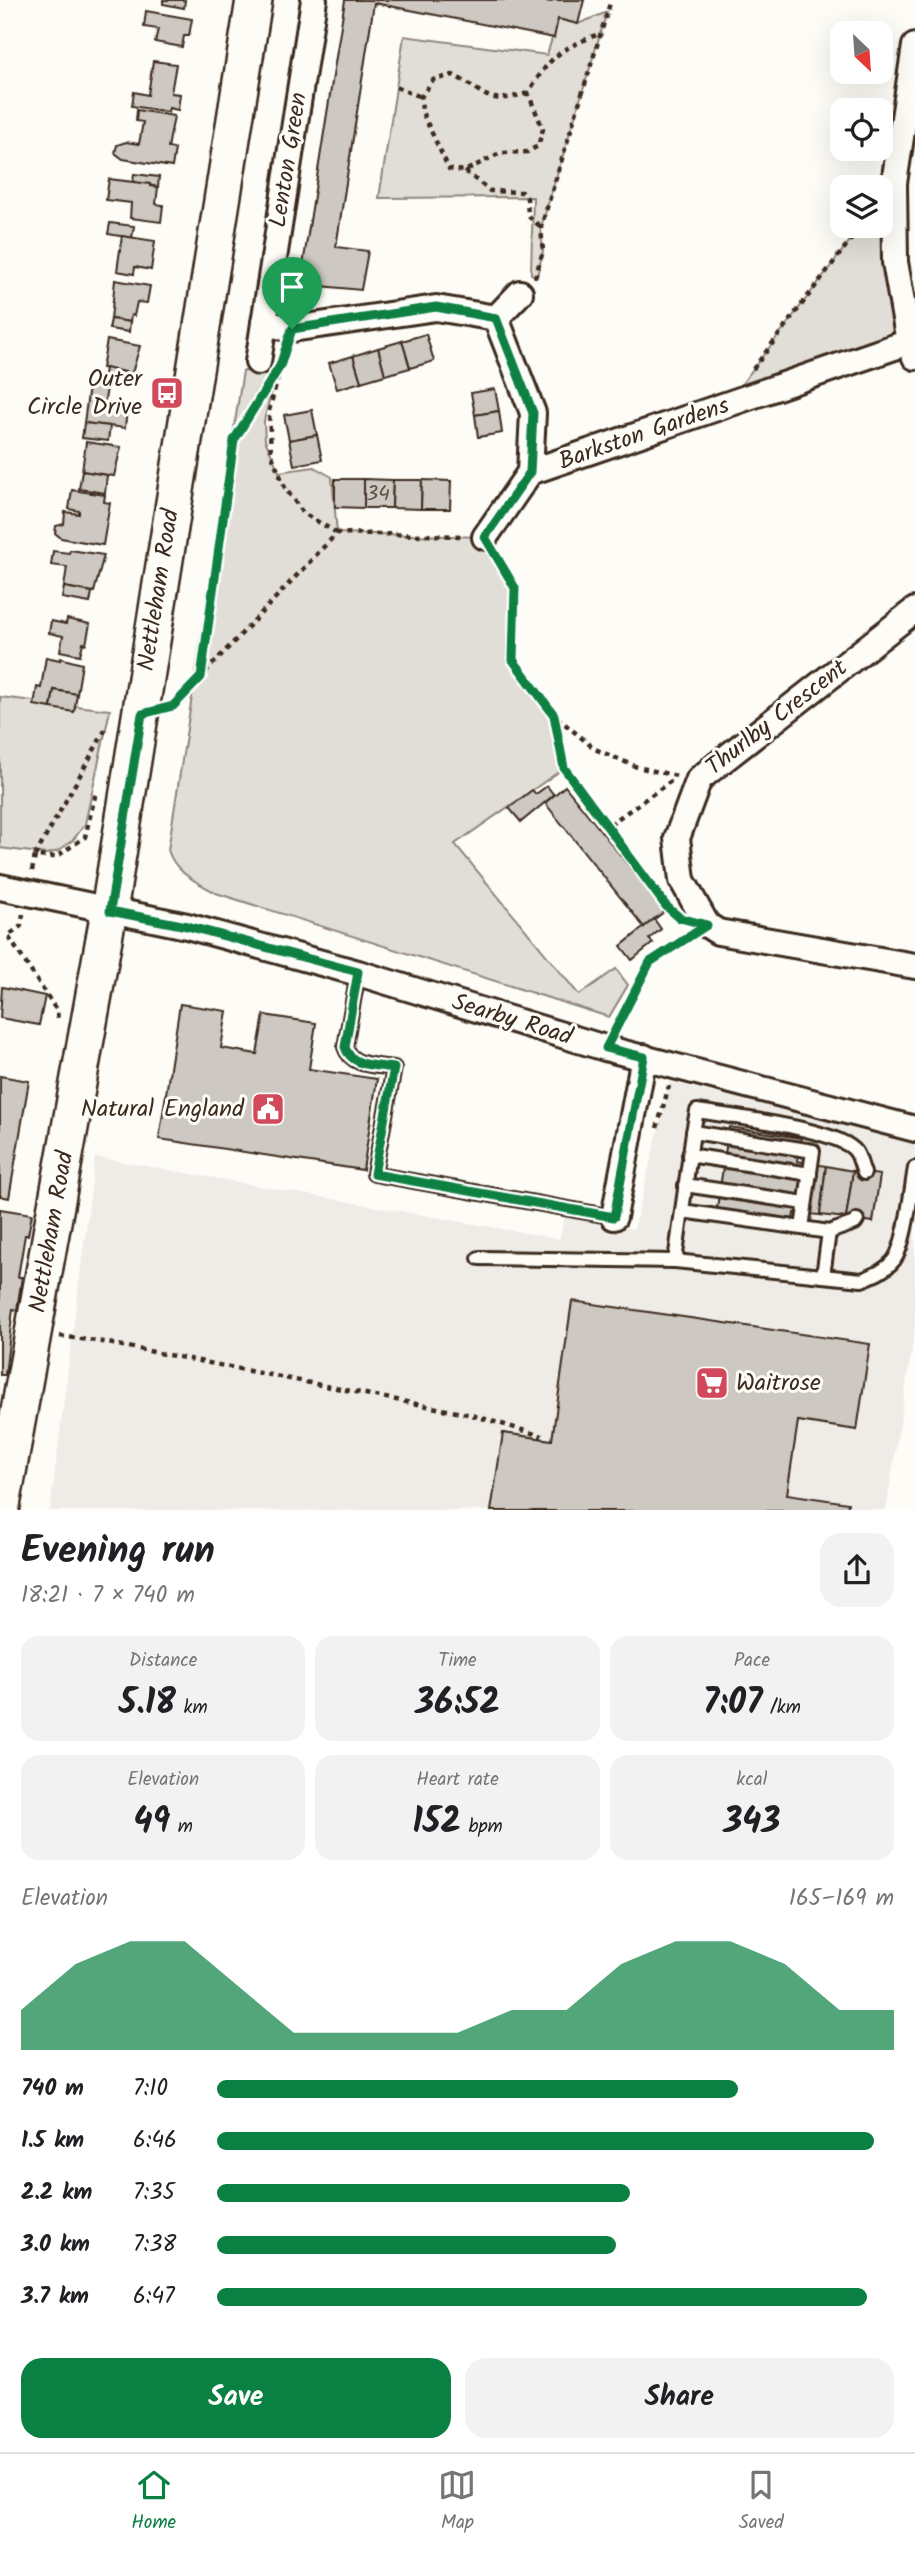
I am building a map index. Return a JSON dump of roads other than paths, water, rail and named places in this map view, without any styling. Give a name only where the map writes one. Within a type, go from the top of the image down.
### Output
[{"type":"main road","name":"Nettleham Road","points":[[1,1510],[14,1400],[33,1333],[110,911],[122,719],[149,651],[254,0]]},
{"type":"street","name":"Lenton Green","points":[[258,362],[314,0]]},
{"type":"street","points":[[912,350],[895,262],[915,46]]},
{"type":"street","points":[[264,323],[292,329],[436,307],[496,318],[520,293]]},
{"type":"street","name":"Barkston Gardens","points":[[496,318],[533,413],[530,472],[725,406],[912,350]]},
{"type":"street","points":[[485,537],[530,472]]},
{"type":"street","name":"Thurlby Crescent","points":[[915,610],[689,778],[677,838],[682,880],[707,925],[718,932],[915,965]]},
{"type":"street","points":[[0,887],[110,911]]},
{"type":"street","name":"Searby Road","points":[[110,911],[187,926],[358,972],[606,1048],[915,1129]]},
{"type":"street","points":[[614,1217],[644,1057]]},
{"type":"lane","points":[[358,972],[345,1047],[348,1057],[355,1062],[394,1068],[374,1174],[614,1217]]},
{"type":"lane","points":[[675,1261],[697,1111],[800,1128],[845,1144],[855,1150],[863,1173]]},
{"type":"lane","points":[[693,1132],[813,1151],[802,1228]]},
{"type":"lane","points":[[690,1155],[810,1174]]},
{"type":"lane","points":[[479,1258],[675,1261],[862,1280],[881,1273],[895,1258],[902,1239],[915,1168]]},
{"type":"lane","points":[[685,1185],[805,1203]]},
{"type":"lane","points":[[682,1211],[829,1232],[857,1220]]},
{"type":"lane","points":[[823,1276],[829,1232]]},
{"type":"place","name":"Outer Circle Drive","points":[[167,393]]},
{"type":"place","name":"Natural England","points":[[268,1109]]},
{"type":"place","name":"Waitrose","points":[[712,1383]]}]
